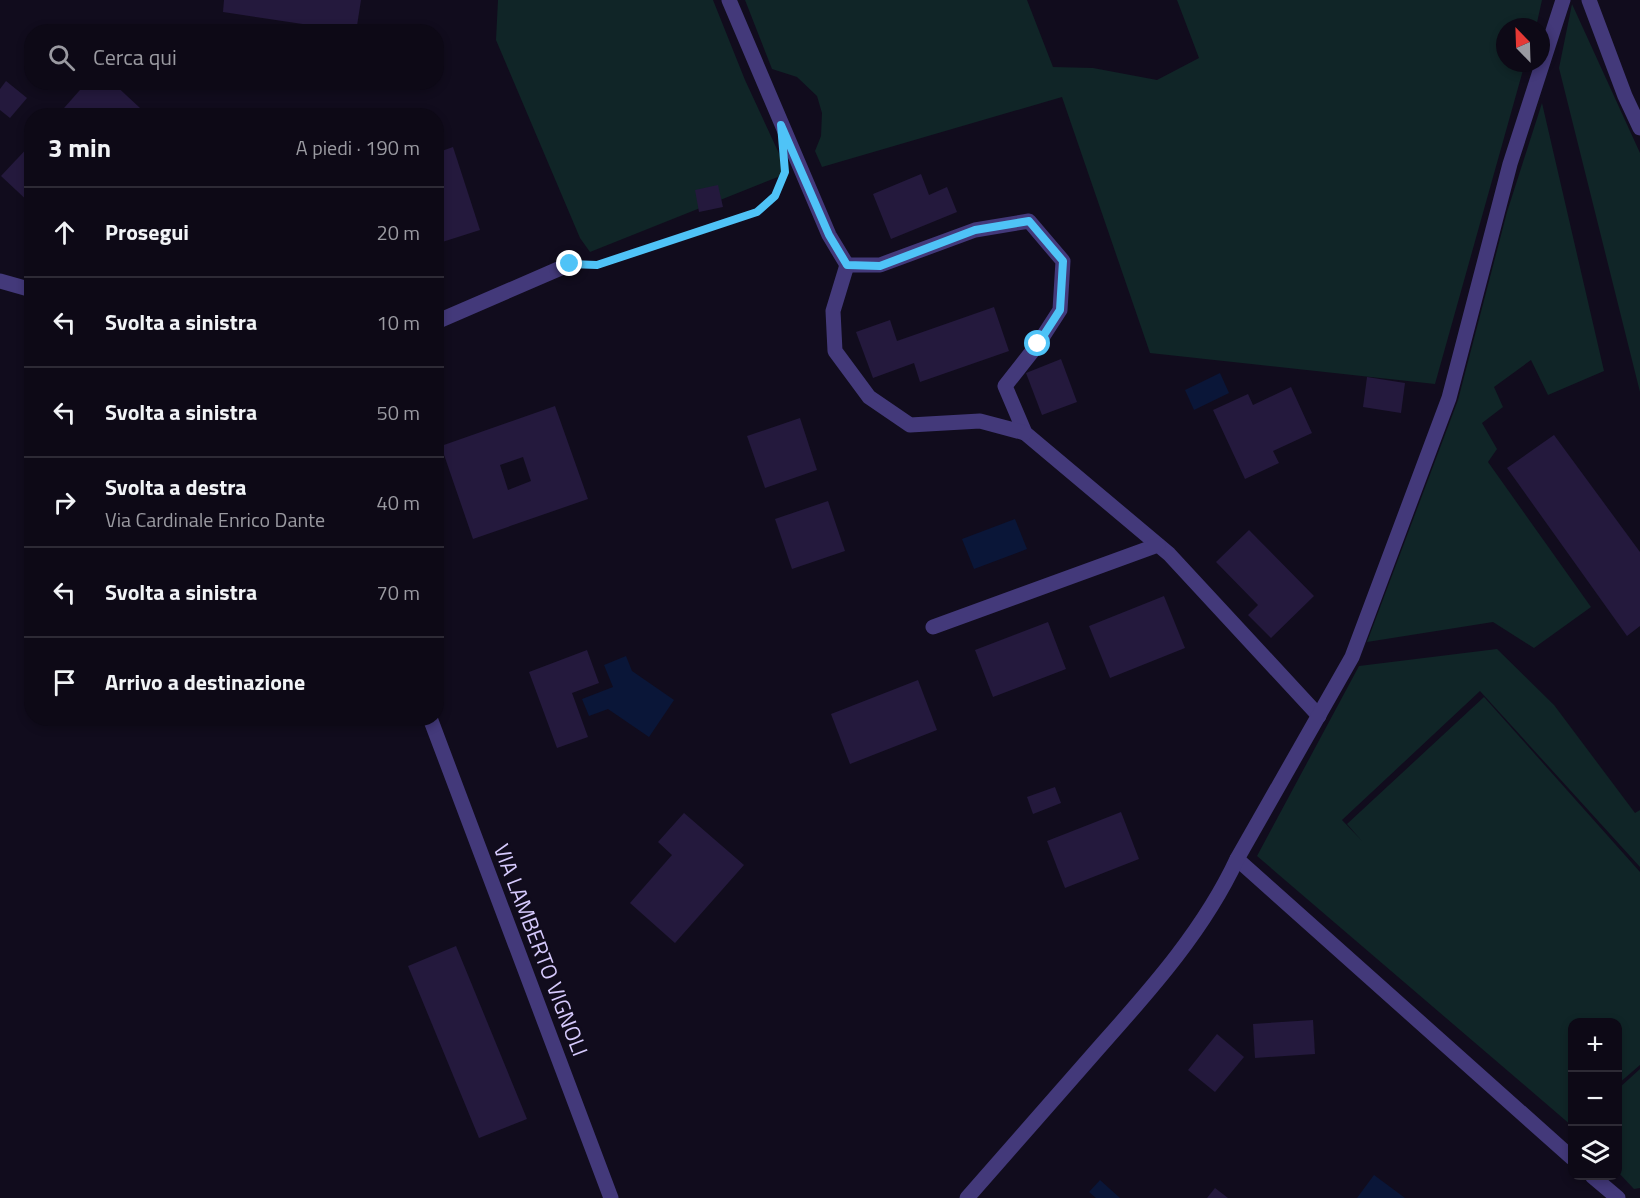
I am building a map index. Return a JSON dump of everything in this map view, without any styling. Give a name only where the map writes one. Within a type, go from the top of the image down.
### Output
[{"type":"street","points":[[729,0],[829,235],[847,265],[833,311],[835,351],[869,397],[910,425],[980,421],[1025,433],[1158,545],[1318,716]]},
{"type":"street","points":[[968,1198],[1148,993],[1202,919],[1229,877],[1237,859],[1352,657],[1449,398],[1510,164],[1563,0]]},
{"type":"street","points":[[1589,0],[1625,96],[1640,128]]},
{"type":"street","points":[[847,265],[880,266],[975,230],[1029,221],[1063,261],[1060,310],[1038,344],[1005,386],[1025,433]]},
{"type":"street","points":[[444,319],[570,264]]},
{"type":"street","points":[[0,281],[24,288]]},
{"type":"street","points":[[933,627],[1158,545]]},
{"type":"street","name":"VIA LAMBERTO VIGNOLI","points":[[433,726],[611,1198]]},
{"type":"street","points":[[1237,859],[1568,1154]]},
{"type":"street","points":[[1597,1180],[1618,1198]]},
{"type":"path","points":[[570,264],[597,265],[757,212],[775,196],[785,172]]},
{"type":"green space","points":[[498,0],[713,0],[745,80],[788,173],[590,252],[580,238],[496,40]]},
{"type":"green space","points":[[745,0],[1027,0],[1053,67],[1093,68],[1157,80],[1199,58],[1177,0],[1542,0],[1538,18],[1496,18],[1496,72],[1522,72],[1435,384],[1150,353],[1062,97],[822,167],[815,151],[821,136],[822,113],[817,96],[797,77],[772,69]]},
{"type":"green space","points":[[1572,4],[1640,153],[1640,392],[1559,68]]},
{"type":"green space","points":[[1542,103],[1604,371],[1548,395],[1531,360],[1494,387],[1503,407],[1482,423],[1497,449],[1488,462],[1591,607],[1534,648],[1493,622],[1367,642],[1458,400],[1507,212]]},
{"type":"green space","points":[[1497,649],[1554,705],[1635,813],[1640,810],[1640,867],[1480,691],[1342,820],[1362,841],[1347,824],[1484,697],[1640,872],[1640,1065],[1622,1081],[1622,1018],[1568,1018],[1568,1123],[1257,856],[1359,666]]},
{"type":"green space","points":[[1640,1069],[1640,1188],[1634,1189],[1622,1176],[1622,1085]]},
{"type":"water","points":[[1220,373],[1229,393],[1194,410],[1185,390]]},
{"type":"water","points":[[1015,519],[1027,549],[974,569],[962,539]]},
{"type":"water","points":[[626,656],[632,671],[674,700],[649,737],[608,709],[589,716],[582,699],[613,687],[604,665]]},
{"type":"water","points":[[1374,1175],[1405,1198],[1357,1198]]},
{"type":"water","points":[[1100,1180],[1120,1198],[1096,1198],[1089,1192]]},
{"type":"building","points":[[224,0],[361,0],[357,24],[303,24],[223,12]]},
{"type":"building","points":[[6,81],[27,98],[10,118],[0,110],[0,89]]},
{"type":"building","points":[[80,90],[121,90],[140,108],[64,108]]},
{"type":"building","points":[[453,147],[480,230],[444,241],[444,150]]},
{"type":"building","points":[[24,152],[24,198],[1,176]]},
{"type":"building","points":[[921,174],[929,195],[947,187],[957,212],[891,239],[873,194]]},
{"type":"building","points":[[718,185],[723,207],[699,212],[695,190]]},
{"type":"building","points":[[994,307],[1009,351],[920,382],[914,363],[873,378],[856,332],[890,320],[897,341]]},
{"type":"building","points":[[1061,359],[1077,402],[1042,415],[1026,373]]},
{"type":"building","points":[[1367,377],[1405,383],[1401,413],[1363,407]]},
{"type":"building","points":[[1291,387],[1312,433],[1273,451],[1279,463],[1245,479],[1213,410],[1248,394],[1253,405]]},
{"type":"building","points":[[555,406],[588,499],[473,539],[444,455],[444,445]],"holes":[[[523,457],[531,481],[508,490],[500,465]]]},
{"type":"building","points":[[800,418],[817,470],[765,488],[747,436]]},
{"type":"building","points":[[1554,435],[1640,552],[1640,626],[1627,636],[1507,468]]},
{"type":"building","points":[[828,501],[845,551],[792,569],[775,519]]},
{"type":"building","points":[[1249,530],[1314,596],[1271,638],[1248,615],[1258,605],[1216,562]]},
{"type":"building","points":[[1164,596],[1185,648],[1110,678],[1089,626]]},
{"type":"building","points":[[1048,622],[1066,669],[993,697],[975,650]]},
{"type":"building","points":[[587,650],[599,683],[572,693],[588,737],[557,748],[529,672]]},
{"type":"building","points":[[918,680],[937,730],[850,764],[831,714]]},
{"type":"building","points":[[1055,787],[1061,803],[1033,814],[1027,797]]},
{"type":"building","points":[[1121,812],[1139,859],[1065,888],[1047,841]]},
{"type":"building","points":[[684,813],[744,865],[675,943],[630,903],[672,855],[658,842]]},
{"type":"building","points":[[456,946],[527,1119],[479,1138],[408,966]]},
{"type":"building","points":[[1313,1020],[1315,1054],[1255,1058],[1253,1024]]},
{"type":"building","points":[[1217,1034],[1244,1057],[1215,1092],[1188,1070]]},
{"type":"building","points":[[1215,1188],[1228,1198],[1207,1198]]},
{"type":"route","points":[[570,264],[597,265],[757,212],[775,196],[785,172],[781,125],[829,235],[847,265],[880,266],[975,230],[1029,221],[1063,261],[1060,310],[1038,344]]}]
